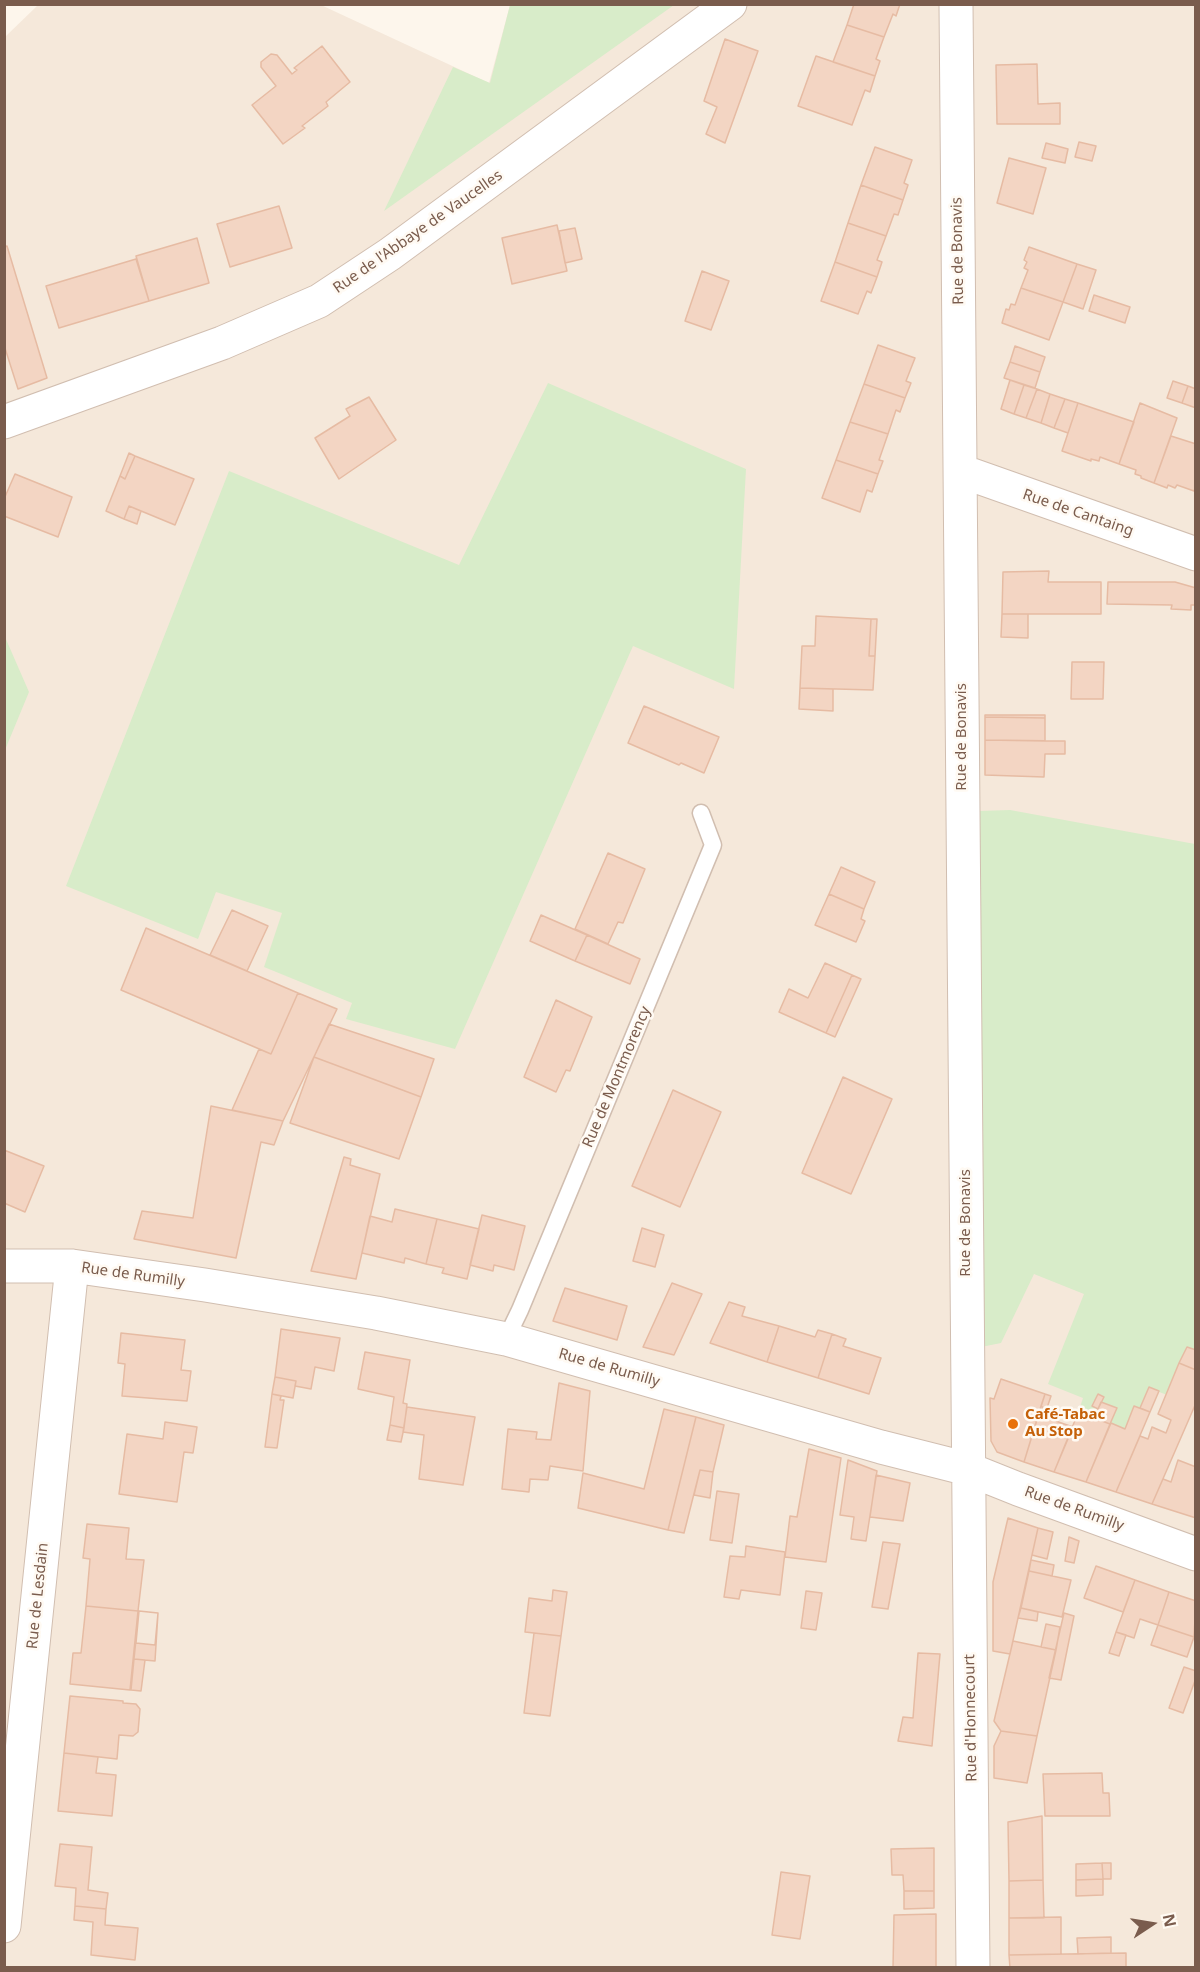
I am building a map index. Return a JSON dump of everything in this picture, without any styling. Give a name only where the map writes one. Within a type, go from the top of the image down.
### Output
[{"type":"street","name":"Rue de l'Abbaye de Vaucelles","points":[[4,422],[222,343],[320,301],[390,254],[730,4]]},
{"type":"street","name":"Rue de Bonavis","points":[[956,4],[968,1469]]},
{"type":"street","name":"Rue de Cantaing","points":[[961,471],[1196,554]]},
{"type":"street","name":"Rue de Rumilly","points":[[4,1266],[72,1266],[376,1313],[506,1339],[881,1447],[968,1469],[1196,1554]]},
{"type":"street","name":"Rue de Lesdain","points":[[4,1926],[72,1266]]},
{"type":"street","name":"Rue d'Honnecourt","points":[[968,1469],[973,1968]]},
{"type":"lane","name":"Rue de Montmorency","points":[[506,1339],[713,845],[701,813]]},
{"type":"shaded area","points":[[38,5],[321,5],[489,83],[510,5],[1195,5],[1195,1967],[5,1968],[5,37]]},
{"type":"green space","points":[[510,5],[674,5],[384,211],[453,67],[490,83]]},
{"type":"green space","points":[[548,383],[746,469],[734,689],[633,646],[455,1049],[346,1019],[352,1003],[264,967],[282,913],[216,892],[198,939],[66,886],[229,471],[459,565]]},
{"type":"green space","points":[[5,637],[29,692],[4,750]]},
{"type":"green space","points":[[1010,810],[1195,844],[1195,1350],[1187,1347],[1167,1395],[1149,1388],[1140,1408],[1134,1406],[1125,1429],[1111,1423],[1117,1408],[1101,1402],[1103,1396],[1098,1394],[1092,1406],[1098,1409],[1093,1420],[1078,1413],[1083,1398],[1048,1384],[1084,1294],[1034,1274],[1001,1343],[981,1347],[978,811]]},
{"type":"building","points":[[854,4],[900,4],[896,16],[893,14],[884,37],[847,25]]},
{"type":"building","points":[[847,25],[884,37],[876,59],[880,61],[875,76],[833,62]]},
{"type":"building","points":[[725,39],[758,51],[725,143],[706,134],[717,107],[704,101]]},
{"type":"building","points":[[322,46],[350,82],[326,102],[328,106],[302,126],[305,128],[283,144],[252,105],[276,86],[261,67],[261,62],[271,54],[277,55],[292,74],[297,70],[294,68]]},
{"type":"building","points":[[816,56],[875,76],[870,92],[865,90],[852,125],[798,106]]},
{"type":"building","points":[[1037,64],[1038,104],[1060,103],[1060,124],[997,124],[996,65]]},
{"type":"building","points":[[1079,142],[1096,146],[1092,161],[1075,157]]},
{"type":"building","points":[[1046,143],[1068,149],[1065,163],[1042,158]]},
{"type":"building","points":[[875,147],[912,160],[904,183],[908,185],[903,200],[861,185]]},
{"type":"building","points":[[1009,158],[1046,168],[1033,214],[997,203]]},
{"type":"building","points":[[861,185],[903,200],[898,215],[894,214],[886,236],[848,223]]},
{"type":"building","points":[[279,206],[292,248],[230,267],[217,224]]},
{"type":"building","points":[[848,223],[886,236],[877,260],[882,262],[877,277],[835,262]]},
{"type":"building","points":[[557,225],[567,271],[512,284],[502,238]]},
{"type":"building","points":[[575,228],[582,259],[565,263],[559,231]]},
{"type":"building","points":[[197,238],[209,283],[149,301],[136,256]]},
{"type":"building","points":[[7,246],[47,378],[18,389],[4,345],[4,247]]},
{"type":"building","points":[[1029,247],[1077,264],[1063,302],[1021,288],[1028,270],[1024,268],[1027,262],[1024,260]]},
{"type":"building","points":[[136,259],[149,301],[59,328],[46,286]]},
{"type":"building","points":[[835,262],[877,277],[871,293],[867,291],[858,314],[821,301]]},
{"type":"building","points":[[1077,264],[1096,270],[1083,309],[1063,302]]},
{"type":"building","points":[[702,271],[729,281],[711,330],[685,321]]},
{"type":"building","points":[[1021,288],[1063,302],[1049,340],[1002,323],[1006,309],[1009,310],[1011,304],[1015,305]]},
{"type":"building","points":[[1094,295],[1130,307],[1125,323],[1089,311]]},
{"type":"building","points":[[878,345],[915,358],[906,381],[911,383],[905,398],[864,384]]},
{"type":"building","points":[[1015,346],[1045,357],[1040,372],[1010,362]]},
{"type":"building","points":[[1010,362],[1040,372],[1035,388],[1004,378]]},
{"type":"building","points":[[1010,380],[1024,385],[1014,414],[1001,409]]},
{"type":"building","points":[[1173,381],[1188,386],[1182,403],[1167,398]]},
{"type":"building","points":[[864,384],[905,398],[900,412],[896,410],[888,434],[850,422]]},
{"type":"building","points":[[1024,385],[1037,389],[1026,418],[1014,414]]},
{"type":"building","points":[[1188,386],[1196,389],[1196,408],[1182,403]]},
{"type":"building","points":[[1037,389],[1050,394],[1041,423],[1026,418]]},
{"type":"building","points":[[1050,394],[1065,399],[1054,428],[1041,423]]},
{"type":"building","points":[[369,397],[396,440],[339,479],[315,438],[350,416],[346,409]]},
{"type":"building","points":[[1065,399],[1078,403],[1068,433],[1054,428]]},
{"type":"building","points":[[1078,403],[1134,422],[1119,464],[1100,457],[1099,461],[1091,459],[1091,461],[1062,451]]},
{"type":"building","points":[[1140,403],[1177,418],[1154,483],[1135,474],[1136,470],[1119,464]]},
{"type":"building","points":[[850,422],[888,434],[879,460],[883,461],[878,474],[836,460]]},
{"type":"building","points":[[1171,436],[1196,444],[1194,491],[1177,485],[1175,488],[1168,485],[1167,488],[1154,483]]},
{"type":"building","points":[[129,453],[135,456],[125,479],[120,476]]},
{"type":"building","points":[[135,456],[194,479],[175,525],[129,506],[124,519],[106,511],[120,476],[125,479]]},
{"type":"building","points":[[836,460],[878,474],[872,492],[867,490],[860,512],[822,498]]},
{"type":"building","points":[[15,474],[72,497],[58,537],[4,516],[4,499]]},
{"type":"building","points":[[129,506],[141,511],[137,524],[124,519]]},
{"type":"building","points":[[1049,571],[1048,582],[1101,582],[1101,614],[1002,614],[1003,572]]},
{"type":"building","points":[[1108,582],[1175,582],[1196,588],[1196,605],[1191,605],[1191,610],[1171,609],[1172,605],[1107,604]]},
{"type":"building","points":[[1002,614],[1028,614],[1028,638],[1001,637]]},
{"type":"building","points":[[816,616],[871,619],[869,656],[875,656],[873,690],[800,688],[802,646],[815,646]]},
{"type":"building","points":[[871,619],[877,619],[875,656],[869,656]]},
{"type":"building","points":[[1072,662],[1104,662],[1103,699],[1071,699]]},
{"type":"building","points":[[800,688],[833,689],[833,711],[799,709]]},
{"type":"building","points":[[644,706],[719,737],[704,773],[628,743]]},
{"type":"building","points":[[985,715],[1045,715],[1045,718],[985,717]]},
{"type":"building","points":[[985,717],[1045,718],[1045,741],[985,740]]},
{"type":"building","points":[[985,740],[1065,741],[1065,754],[1045,754],[1044,777],[985,775]]},
{"type":"building","points":[[608,853],[645,869],[623,923],[618,922],[608,944],[575,929]]},
{"type":"building","points":[[841,867],[875,882],[864,909],[829,894]]},
{"type":"building","points":[[829,894],[864,909],[861,919],[865,921],[856,942],[815,925]]},
{"type":"building","points":[[232,910],[268,926],[247,971],[210,955]]},
{"type":"building","points":[[541,915],[587,935],[575,961],[530,941]]},
{"type":"building","points":[[146,928],[298,993],[271,1054],[121,990]]},
{"type":"building","points":[[587,935],[640,959],[630,984],[575,961]]},
{"type":"building","points":[[825,963],[852,975],[826,1033],[779,1012],[789,989],[808,998]]},
{"type":"building","points":[[852,975],[861,979],[835,1037],[826,1033]]},
{"type":"building","points":[[298,993],[337,1009],[283,1121],[232,1110],[259,1049],[271,1054]]},
{"type":"building","points":[[556,1000],[592,1017],[570,1071],[566,1070],[556,1092],[524,1077]]},
{"type":"building","points":[[329,1024],[434,1059],[421,1097],[314,1057]]},
{"type":"building","points":[[314,1057],[421,1097],[399,1159],[290,1123]]},
{"type":"building","points":[[843,1077],[892,1099],[851,1194],[802,1173]]},
{"type":"building","points":[[673,1090],[721,1112],[680,1207],[632,1186]]},
{"type":"building","points":[[211,1106],[283,1121],[274,1145],[261,1142],[236,1258],[134,1239],[142,1211],[193,1218]]},
{"type":"building","points":[[4,1150],[44,1166],[25,1212],[4,1203]]},
{"type":"building","points":[[344,1157],[351,1159],[350,1165],[380,1174],[356,1279],[311,1271]]},
{"type":"building","points":[[395,1209],[437,1219],[426,1264],[405,1258],[404,1263],[362,1253],[370,1216],[392,1222]]},
{"type":"building","points":[[482,1215],[525,1226],[514,1270],[494,1265],[493,1271],[470,1265]]},
{"type":"building","points":[[437,1219],[479,1229],[467,1279],[442,1273],[444,1268],[426,1264]]},
{"type":"building","points":[[642,1228],[664,1235],[655,1267],[633,1261]]},
{"type":"building","points":[[672,1283],[702,1294],[674,1355],[643,1347]]},
{"type":"building","points":[[565,1288],[627,1306],[617,1340],[553,1321]]},
{"type":"building","points":[[729,1302],[745,1307],[742,1316],[779,1326],[767,1362],[710,1343]]},
{"type":"building","points":[[779,1326],[815,1337],[818,1330],[832,1334],[818,1378],[767,1362]]},
{"type":"building","points":[[281,1329],[340,1338],[334,1371],[315,1367],[311,1389],[295,1386],[296,1381],[275,1377]]},
{"type":"building","points":[[121,1333],[185,1340],[181,1370],[191,1371],[187,1401],[122,1396],[125,1364],[118,1363]]},
{"type":"building","points":[[832,1334],[846,1339],[843,1346],[881,1358],[869,1394],[818,1378]]},
{"type":"building","points":[[1187,1347],[1196,1350],[1196,1370],[1179,1363]]},
{"type":"building","points":[[365,1352],[410,1360],[403,1403],[407,1404],[404,1428],[390,1425],[394,1397],[358,1389]]},
{"type":"building","points":[[1179,1363],[1196,1370],[1196,1403],[1152,1504],[1116,1492],[1140,1436],[1148,1439],[1152,1427],[1166,1433],[1171,1420],[1158,1414]]},
{"type":"building","points":[[275,1377],[296,1381],[293,1398],[272,1394]]},
{"type":"building","name":"Café-Tabac Au Stop","points":[[1001,1379],[1045,1394],[1024,1462],[997,1452],[991,1441],[990,1398],[994,1399]]},
{"type":"building","points":[[559,1383],[590,1391],[583,1471],[550,1466],[548,1480],[530,1479],[529,1492],[502,1489],[508,1429],[537,1432],[536,1439],[551,1440]]},
{"type":"building","points":[[1149,1387],[1159,1391],[1150,1412],[1140,1408]]},
{"type":"building","points":[[272,1394],[281,1396],[280,1400],[284,1400],[277,1448],[265,1447]]},
{"type":"building","points":[[1045,1394],[1051,1396],[1044,1417],[1041,1416],[1044,1408],[1041,1406]]},
{"type":"building","points":[[1098,1394],[1104,1397],[1098,1409],[1092,1406]]},
{"type":"building","points":[[1101,1402],[1117,1408],[1110,1424],[1094,1418]]},
{"type":"building","points":[[1041,1406],[1044,1408],[1041,1416],[1073,1427],[1054,1472],[1024,1462]]},
{"type":"building","points":[[1134,1406],[1150,1412],[1116,1492],[1086,1482],[1111,1423],[1125,1429]]},
{"type":"building","points":[[407,1407],[475,1417],[463,1485],[419,1479],[424,1435],[403,1432]]},
{"type":"building","points":[[664,1409],[696,1417],[668,1530],[578,1508],[583,1473],[644,1489]]},
{"type":"building","points":[[1078,1413],[1110,1424],[1086,1482],[1054,1472]]},
{"type":"building","points":[[696,1417],[724,1425],[713,1472],[700,1470],[684,1533],[668,1530]]},
{"type":"building","points":[[165,1422],[197,1427],[193,1453],[184,1452],[177,1502],[119,1494],[127,1434],[163,1439]]},
{"type":"building","points":[[390,1425],[404,1428],[401,1442],[387,1440]]},
{"type":"building","points":[[809,1449],[841,1458],[826,1562],[785,1557],[790,1516],[797,1517]]},
{"type":"building","points":[[848,1460],[877,1471],[866,1541],[851,1539],[854,1517],[840,1515]]},
{"type":"building","points":[[1178,1460],[1196,1467],[1196,1518],[1152,1504],[1163,1479],[1171,1482]]},
{"type":"building","points":[[700,1470],[713,1472],[710,1498],[694,1495]]},
{"type":"building","points":[[876,1475],[910,1483],[903,1521],[870,1517]]},
{"type":"building","points":[[717,1491],[739,1494],[732,1543],[710,1540]]},
{"type":"building","points":[[1008,1518],[1038,1528],[1010,1654],[993,1651],[993,1582]]},
{"type":"building","points":[[87,1524],[129,1528],[126,1559],[144,1560],[138,1611],[86,1606],[90,1559],[83,1558]]},
{"type":"building","points":[[1038,1528],[1053,1532],[1047,1559],[1032,1555]]},
{"type":"building","points":[[1069,1537],[1079,1541],[1074,1563],[1065,1561]]},
{"type":"building","points":[[883,1542],[900,1544],[888,1609],[872,1607]]},
{"type":"building","points":[[746,1546],[785,1552],[780,1595],[741,1590],[739,1599],[724,1597],[730,1556],[745,1557]]},
{"type":"building","points":[[1031,1560],[1054,1565],[1052,1576],[1029,1571]]},
{"type":"building","points":[[1096,1566],[1135,1580],[1123,1612],[1084,1598]]},
{"type":"building","points":[[1029,1571],[1071,1580],[1062,1617],[1021,1608]]},
{"type":"building","points":[[1135,1580],[1169,1592],[1158,1625],[1140,1619],[1134,1638],[1116,1632]]},
{"type":"building","points":[[553,1590],[567,1592],[561,1636],[525,1632],[529,1598],[552,1601]]},
{"type":"building","points":[[806,1591],[822,1593],[816,1630],[801,1628]]},
{"type":"building","points":[[1169,1592],[1196,1601],[1194,1637],[1158,1625]]},
{"type":"building","points":[[86,1606],[138,1611],[130,1690],[70,1684],[73,1653],[81,1653]]},
{"type":"building","points":[[1021,1608],[1038,1612],[1037,1621],[1018,1618]]},
{"type":"building","points":[[139,1611],[158,1613],[155,1645],[136,1643]]},
{"type":"building","points":[[139,1611],[158,1613],[155,1661],[134,1659]]},
{"type":"building","points":[[1064,1613],[1074,1616],[1061,1680],[1049,1678]]},
{"type":"building","points":[[1046,1624],[1060,1627],[1056,1650],[1041,1647]]},
{"type":"building","points":[[1158,1625],[1194,1637],[1187,1657],[1151,1645]]},
{"type":"building","points":[[1116,1632],[1126,1635],[1119,1656],[1109,1653]]},
{"type":"building","points":[[534,1633],[561,1636],[550,1716],[524,1713]]},
{"type":"building","points":[[1013,1641],[1056,1650],[1037,1736],[1001,1731],[994,1721]]},
{"type":"building","points":[[918,1653],[940,1654],[932,1746],[898,1741],[903,1717],[913,1718]]},
{"type":"building","points":[[134,1659],[145,1660],[141,1691],[131,1690]]},
{"type":"building","points":[[1184,1667],[1196,1671],[1196,1678],[1183,1713],[1169,1708]]},
{"type":"building","points":[[70,1696],[123,1701],[123,1703],[136,1704],[140,1709],[138,1732],[133,1736],[119,1735],[117,1759],[64,1753]]},
{"type":"building","points":[[1001,1731],[1037,1736],[1027,1783],[994,1778],[994,1746]]},
{"type":"building","points":[[64,1753],[98,1757],[96,1773],[116,1775],[112,1816],[58,1811]]},
{"type":"building","points":[[1102,1773],[1103,1793],[1109,1793],[1110,1816],[1045,1816],[1043,1774]]},
{"type":"building","points":[[1042,1816],[1043,1880],[1009,1881],[1008,1822]]},
{"type":"building","points":[[60,1844],[92,1847],[88,1890],[108,1893],[106,1909],[75,1906],[76,1888],[55,1886]]},
{"type":"building","points":[[934,1848],[934,1891],[904,1891],[903,1875],[892,1875],[891,1849]]},
{"type":"building","points":[[1102,1863],[1111,1863],[1111,1879],[1103,1879]]},
{"type":"building","points":[[1102,1863],[1103,1879],[1076,1880],[1076,1864]]},
{"type":"building","points":[[781,1872],[810,1876],[800,1939],[772,1935]]},
{"type":"building","points":[[1103,1879],[1103,1895],[1076,1896],[1076,1880]]},
{"type":"building","points":[[1043,1880],[1044,1918],[1009,1918],[1009,1881]]},
{"type":"building","points":[[904,1891],[934,1891],[934,1908],[904,1909]]},
{"type":"building","points":[[75,1906],[106,1909],[105,1925],[138,1928],[135,1960],[91,1955],[93,1922],[74,1920]]},
{"type":"building","points":[[936,1914],[936,1968],[893,1968],[894,1915]]},
{"type":"building","points":[[1061,1917],[1061,1954],[1009,1955],[1009,1918]]},
{"type":"building","points":[[1111,1937],[1111,1953],[1078,1954],[1077,1938]]},
{"type":"building","points":[[1126,1953],[1126,1968],[1010,1968],[1009,1955]]},
{"type":"place","name":"Café-Tabac Au Stop","points":[[1013,1424]]}]
